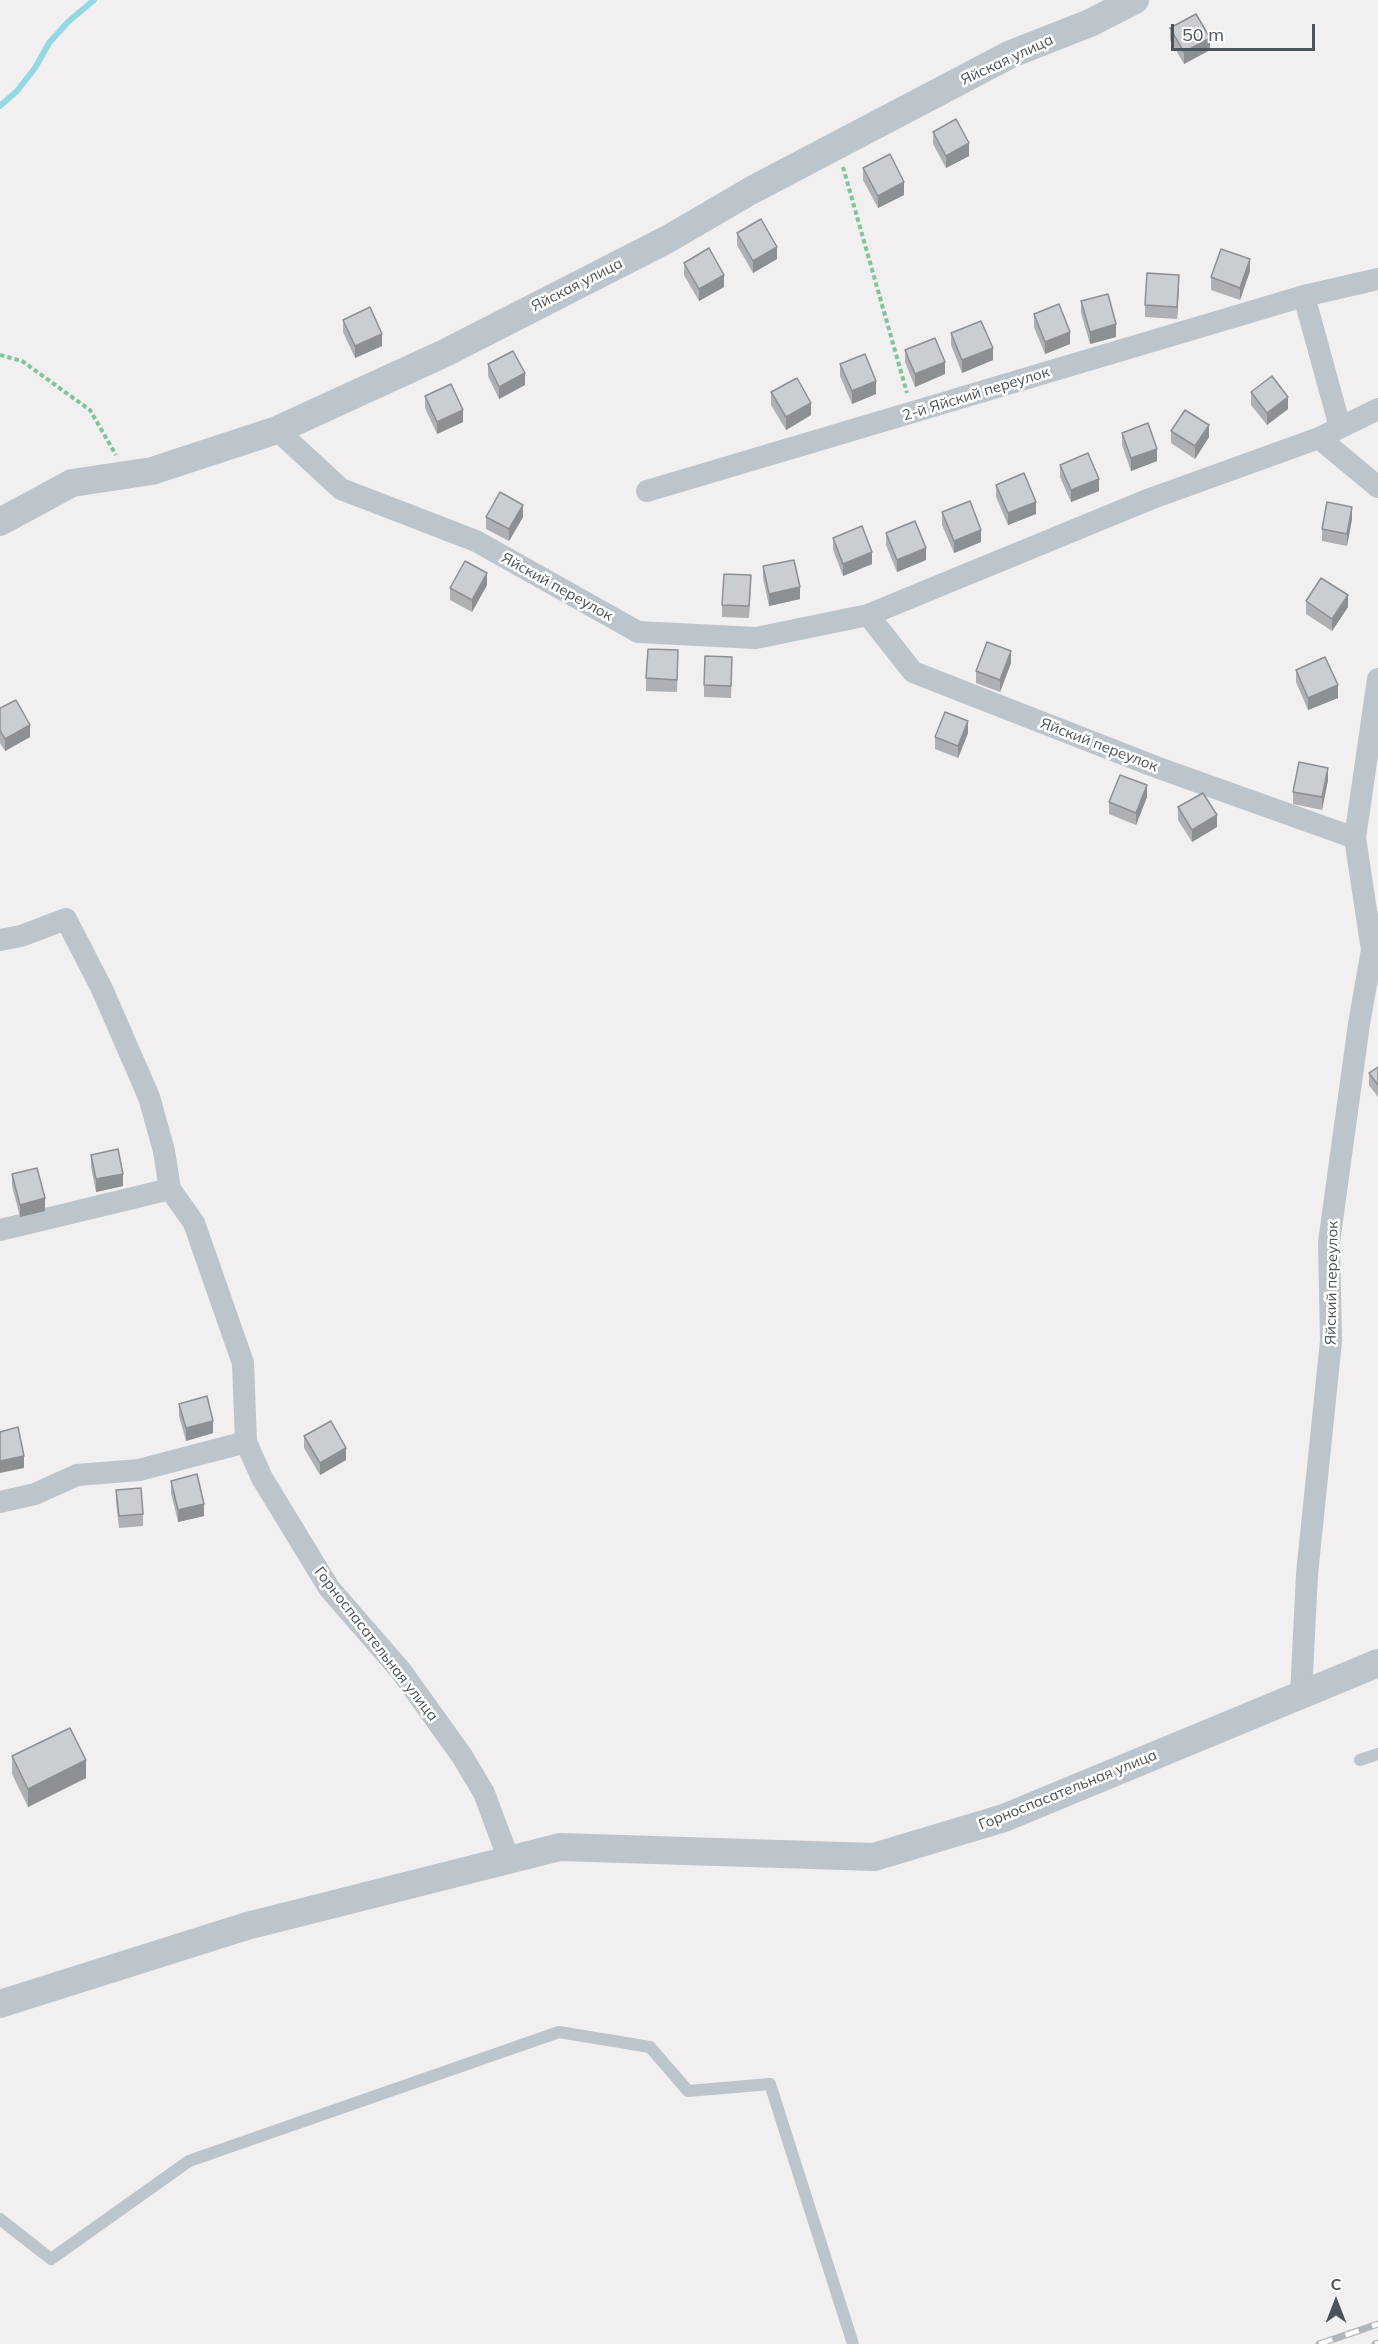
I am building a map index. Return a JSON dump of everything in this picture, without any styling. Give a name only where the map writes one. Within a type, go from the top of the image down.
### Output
[{"type":"street","name":"Яйская улица","points":[[0,522],[72,483],[153,471],[277,430],[456,347],[668,239],[1011,54],[1090,23],[1135,0]]},
{"type":"street","name":"2-й Яйский переулок","points":[[647,492],[1304,296],[1378,279]]},
{"type":"street","points":[[1304,296],[1340,427]]},
{"type":"street","name":"Яйский переулок","points":[[277,430],[340,489],[476,541],[638,632],[756,638],[868,615],[1150,499],[1319,438],[1378,409]]},
{"type":"street","points":[[1319,438],[1378,487]]},
{"type":"street","name":"Яйский переулок","points":[[868,615],[913,672],[1156,767],[1356,838]]},
{"type":"street","name":"Яйский переулок","points":[[1301,1695],[1307,1574],[1331,1341],[1329,1242],[1359,1023],[1372,950],[1356,838],[1378,679]]},
{"type":"street","name":"Горноспасательная улица","points":[[0,940],[21,936],[66,918],[102,989],[149,1097],[164,1151],[170,1189],[194,1222],[243,1363],[246,1442],[262,1478],[329,1588],[401,1671],[462,1756],[484,1792],[509,1860],[560,1847],[874,1857],[1004,1818],[1378,1663]]},
{"type":"street","points":[[0,1230],[170,1189]]},
{"type":"street","points":[[0,1502],[35,1494],[77,1475],[139,1470],[246,1442]]},
{"type":"street","points":[[0,2004],[247,1926],[509,1860]]},
{"type":"lane","points":[[1360,1760],[1378,1754]]},
{"type":"lane","points":[[0,2219],[51,2259],[189,2161],[559,2032],[650,2047],[688,2091],[770,2084],[853,2344]]},
{"type":"path","points":[[837,146],[912,413]]},
{"type":"path","points":[[0,355],[22,361],[90,410],[128,475]]},
{"type":"building","points":[[1196,14],[1210,38],[1184,52],[1170,28]]},
{"type":"building","points":[[956,119],[969,143],[946,156],[933,132]]},
{"type":"building","points":[[890,154],[904,182],[878,196],[863,168]]},
{"type":"building","points":[[761,219],[777,247],[753,261],[737,233]]},
{"type":"building","points":[[709,248],[724,275],[699,289],[684,263]]},
{"type":"building","points":[[1221,249],[1250,259],[1240,288],[1211,277]]},
{"type":"building","points":[[1147,273],[1179,275],[1177,307],[1145,305]]},
{"type":"building","points":[[1108,294],[1116,324],[1090,332],[1081,301]]},
{"type":"building","points":[[1059,304],[1070,332],[1045,342],[1034,314]]},
{"type":"building","points":[[370,307],[382,334],[355,346],[343,320]]},
{"type":"building","points":[[981,321],[993,348],[962,360],[951,333]]},
{"type":"building","points":[[935,338],[945,362],[915,374],[905,350]]},
{"type":"building","points":[[513,351],[525,373],[499,387],[488,364]]},
{"type":"building","points":[[865,354],[876,381],[852,391],[840,364]]},
{"type":"building","points":[[1272,376],[1288,397],[1267,413],[1251,392]]},
{"type":"building","points":[[797,378],[811,403],[786,417],[771,392]]},
{"type":"building","points":[[451,384],[463,410],[437,422],[425,396]]},
{"type":"building","points":[[1185,410],[1209,425],[1195,446],[1171,431]]},
{"type":"building","points":[[1148,423],[1157,449],[1131,458],[1122,433]]},
{"type":"building","points":[[1088,453],[1099,479],[1071,490],[1060,465]]},
{"type":"building","points":[[1024,473],[1036,502],[1008,513],[996,485]]},
{"type":"building","points":[[500,492],[523,505],[509,529],[486,517]]},
{"type":"building","points":[[970,501],[981,530],[954,541],[942,512]]},
{"type":"building","points":[[1327,502],[1352,507],[1347,534],[1322,529]]},
{"type":"building","points":[[915,521],[926,548],[897,560],[886,533]]},
{"type":"building","points":[[862,526],[872,552],[843,564],[833,538]]},
{"type":"building","points":[[794,560],[800,587],[769,594],[763,566]]},
{"type":"building","points":[[465,561],[487,573],[472,600],[450,588]]},
{"type":"building","points":[[724,574],[751,575],[749,606],[722,605]]},
{"type":"building","points":[[1321,578],[1348,595],[1332,619],[1306,601]]},
{"type":"building","points":[[987,642],[1011,651],[1000,680],[976,671]]},
{"type":"building","points":[[648,649],[678,650],[677,680],[646,678]]},
{"type":"building","points":[[705,656],[732,657],[731,686],[704,685]]},
{"type":"building","points":[[1325,657],[1338,685],[1308,698],[1296,670]]},
{"type":"building","points":[[16,700],[30,725],[5,739],[0,730],[0,708]]},
{"type":"building","points":[[945,712],[968,721],[958,746],[935,737]]},
{"type":"building","points":[[1299,762],[1328,768],[1322,797],[1293,792]]},
{"type":"building","points":[[1120,775],[1147,785],[1136,813],[1109,802]]},
{"type":"building","points":[[1203,793],[1217,815],[1192,830],[1178,807]]},
{"type":"building","points":[[1378,1067],[1378,1085],[1369,1073]]},
{"type":"building","points":[[118,1149],[123,1174],[96,1179],[91,1155]]},
{"type":"building","points":[[37,1168],[45,1198],[20,1205],[12,1174]]},
{"type":"building","points":[[207,1396],[213,1421],[186,1428],[179,1404]]},
{"type":"building","points":[[331,1421],[346,1448],[320,1463],[304,1436]]},
{"type":"building","points":[[18,1427],[24,1456],[0,1461],[0,1432]]},
{"type":"building","points":[[197,1474],[204,1504],[178,1510],[171,1481]]},
{"type":"building","points":[[141,1488],[143,1514],[119,1516],[116,1490]]},
{"type":"building","points":[[70,1728],[86,1760],[28,1789],[12,1756]]},
{"type":"waterway","points":[[0,106],[17,91],[35,68],[49,43],[68,22],[94,0]]},
{"type":"railway","points":[[1319,2344],[1378,2324]]}]
